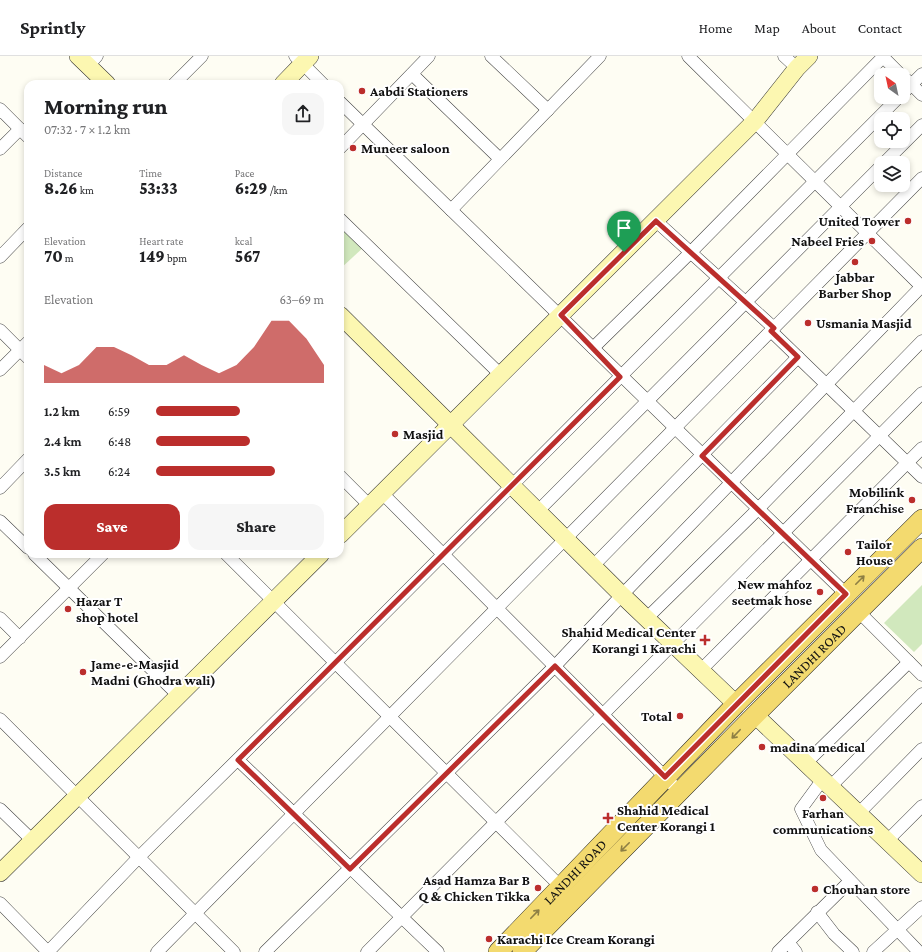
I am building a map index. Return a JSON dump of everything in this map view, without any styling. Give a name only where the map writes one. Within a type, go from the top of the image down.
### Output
[{"type":"main road","name":"LANDHI ROAD","points":[[498,952],[736,704],[922,518]]},
{"type":"main road","name":"LANDHI ROAD","points":[[522,952],[922,548]]},
{"type":"street","points":[[178,80],[202,56]]},
{"type":"street","points":[[344,144],[429,56]]},
{"type":"street","points":[[491,56],[548,110]]},
{"type":"street","points":[[266,952],[555,666],[730,483],[922,286],[688,56]]},
{"type":"street","points":[[784,56],[796,68]]},
{"type":"street","points":[[344,531],[755,121],[796,68],[809,56]]},
{"type":"street","points":[[593,348],[788,154],[883,56],[893,68]]},
{"type":"street","points":[[451,210],[548,110],[594,58]]},
{"type":"street","points":[[87,59],[103,80]]},
{"type":"street","points":[[286,80],[302,59],[320,80]]},
{"type":"street","points":[[412,74],[500,159]]},
{"type":"street","points":[[910,80],[922,74]]},
{"type":"street","points":[[910,86],[922,95]]},
{"type":"street","points":[[0,903],[48,952],[139,857],[444,554],[892,104]]},
{"type":"street","points":[[344,106],[561,315],[620,377],[846,594]]},
{"type":"street","points":[[0,109],[24,133],[0,149]]},
{"type":"street","points":[[891,156],[922,125]]},
{"type":"street","points":[[537,512],[874,173]]},
{"type":"street","points":[[157,952],[922,178]]},
{"type":"street","points":[[656,221],[746,303],[798,357],[922,478]]},
{"type":"street","points":[[344,224],[501,375]]},
{"type":"street","points":[[0,257],[24,232]]},
{"type":"street","points":[[344,324],[450,425],[622,595],[736,704]]},
{"type":"street","points":[[0,330],[24,349]]},
{"type":"street","points":[[646,618],[758,509],[922,342]]},
{"type":"street","points":[[0,370],[24,351]]},
{"type":"street","points":[[593,566],[798,357]]},
{"type":"street","points":[[367,952],[922,393]]},
{"type":"street","points":[[701,670],[812,561],[922,448]]},
{"type":"street","points":[[0,488],[24,463]]},
{"type":"street","points":[[344,480],[370,506]]},
{"type":"street","points":[[382,493],[680,792]]},
{"type":"street","points":[[0,521],[24,544]]},
{"type":"street","points":[[38,558],[179,696]]},
{"type":"street","points":[[0,657],[99,558]]},
{"type":"street","points":[[230,558],[561,887]]},
{"type":"street","points":[[0,874],[317,558]]},
{"type":"street","points":[[858,611],[922,675]]},
{"type":"street","points":[[0,618],[20,638]]},
{"type":"street","points":[[806,763],[909,662]]},
{"type":"street","points":[[919,952],[821,850],[801,809],[922,694]]},
{"type":"street","points":[[755,715],[888,840],[919,866]]},
{"type":"street","points":[[0,719],[234,952]]},
{"type":"street","points":[[860,813],[922,749]]},
{"type":"street","points":[[238,760],[438,952]]},
{"type":"street","points":[[888,840],[922,806]]},
{"type":"street","points":[[0,809],[33,841]]},
{"type":"street","points":[[778,952],[850,881]]},
{"type":"street","points":[[873,952],[922,907]]},
{"type":"street","points":[[817,912],[834,934],[853,952]]},
{"type":"street","points":[[788,942],[796,952]]},
{"type":"green space","points":[[344,223],[366,245],[344,265]]},
{"type":"green space","points":[[922,585],[922,644],[914,652],[884,623]]},
{"type":"place","name":"Aabdi Stationers","points":[[362,91]]},
{"type":"place","name":"Muneer saloon","points":[[353,148]]},
{"type":"place","name":"United Tower","points":[[908,221]]},
{"type":"place","name":"Nabeel Fries","points":[[872,241]]},
{"type":"place","name":"Jabbar Barber Shop","points":[[855,262]]},
{"type":"place","name":"Usmania Masjid","points":[[808,323]]},
{"type":"place","name":"Masjid","points":[[395,434]]},
{"type":"place","name":"Mobilink Franchise","points":[[912,500]]},
{"type":"place","name":"Tailor House","points":[[848,552]]},
{"type":"place","name":"New mahfoz seetmak hose","points":[[820,592]]},
{"type":"place","name":"Hazar T shop hotel","points":[[68,609]]},
{"type":"place","name":"Shahid Medical Center Korangi 1 Karachi","points":[[705,640]]},
{"type":"place","name":"Jame-e-Masjid Madni (Ghodra wali)","points":[[83,672]]},
{"type":"place","name":"Total","points":[[680,716]]},
{"type":"place","name":"madina medical","points":[[762,747]]},
{"type":"place","name":"Farhan communications","points":[[823,798]]},
{"type":"place","name":"Shahid Medical Center Korangi 1","points":[[608,818]]},
{"type":"place","name":"Asad Hamza Bar B Q & Chicken Tikka","points":[[538,888]]},
{"type":"place","name":"Chouhan store","points":[[815,889]]},
{"type":"place","name":"Karachi Ice Cream Korangi","points":[[489,939]]},
{"type":"route","points":[[656,221],[774,328],[771,331],[798,357],[702,456],[846,594],[665,777],[555,666],[350,869],[238,760],[620,377],[561,315],[624,252],[656,221]]}]
